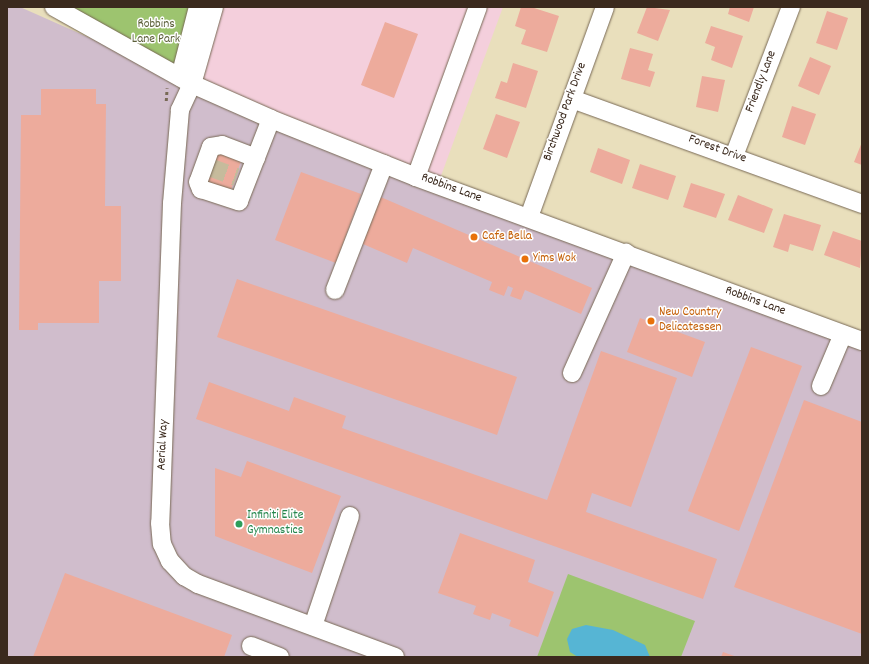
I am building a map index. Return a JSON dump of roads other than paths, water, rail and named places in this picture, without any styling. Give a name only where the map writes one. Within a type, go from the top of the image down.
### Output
[{"type":"street","name":"Robbins Lane","points":[[54,7],[186,81],[271,119],[384,164],[862,341]]},
{"type":"street","points":[[186,81],[198,7]]},
{"type":"street","points":[[186,81],[214,7]]},
{"type":"street","points":[[416,176],[478,7]]},
{"type":"street","name":"Birchwood Park Drive","points":[[529,217],[605,7]]},
{"type":"street","name":"Friendly Lane","points":[[734,156],[790,7]]},
{"type":"street","name":"Aerial Way","points":[[186,81],[180,110],[174,180],[160,523],[162,544],[170,561],[184,576],[193,582],[395,657]]},
{"type":"street","name":"Forest Drive","points":[[572,99],[734,156],[862,204]]},
{"type":"street","points":[[256,158],[222,145],[211,147],[201,189],[239,201],[241,179],[256,158],[271,119]]},
{"type":"street","points":[[335,290],[384,164]]},
{"type":"street","points":[[174,180],[204,172]]},
{"type":"street","points":[[572,373],[626,253]]},
{"type":"street","points":[[821,386],[843,334]]},
{"type":"street","points":[[313,626],[350,516]]},
{"type":"street","points":[[251,646],[280,657]]},
{"type":"water","points":[[586,625],[613,630],[645,645],[650,657],[578,657],[570,652],[567,639],[572,629]]},
{"type":"tunnel","points":[[209,167],[236,177]]},
{"type":"place","name":"Cafe Bella","points":[[474,237]]},
{"type":"place","name":"Yims Wok","points":[[525,259]]},
{"type":"place","name":"New Country Delicatessen","points":[[651,321]]},
{"type":"place","name":"Infiniti Elite Gymnastics","points":[[239,524]]},
{"type":"park label","name":"Robbins Lane Park","points":[[156,34]]}]
